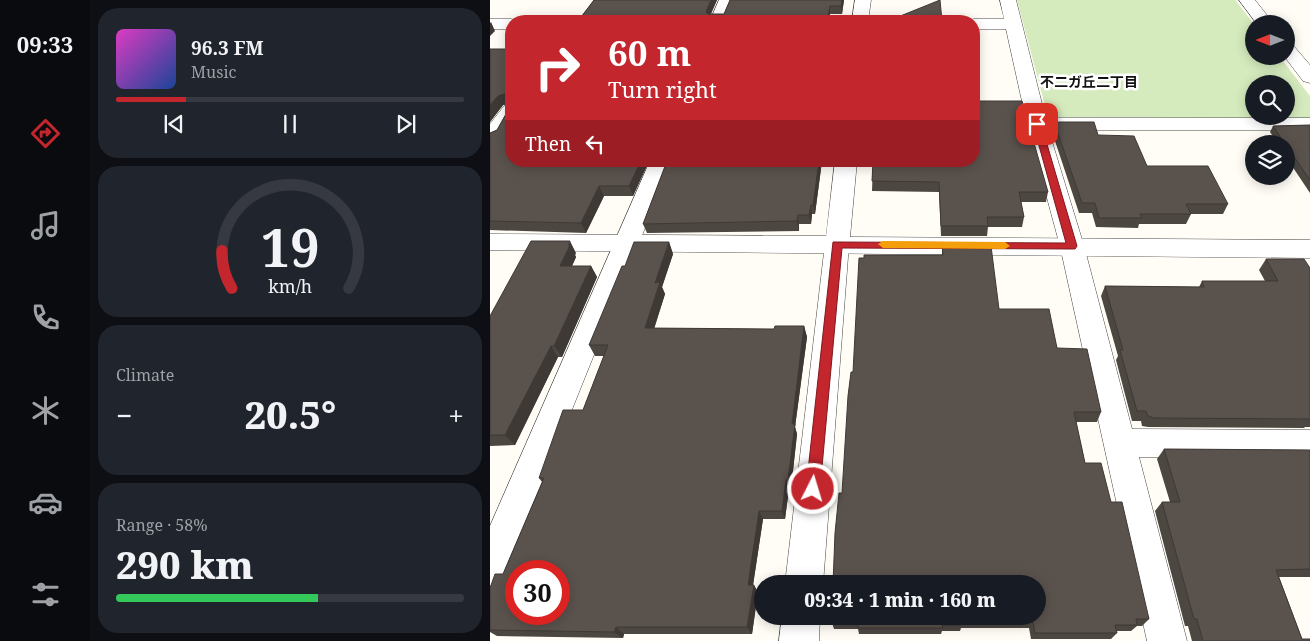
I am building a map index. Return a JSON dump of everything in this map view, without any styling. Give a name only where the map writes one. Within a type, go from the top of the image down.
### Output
[{"type":"street","points":[[721,15],[728,0]]},
{"type":"street","points":[[861,15],[863,0]]},
{"type":"street","points":[[1247,0],[1259,15]]},
{"type":"street","points":[[980,22],[1010,12],[1037,124],[1072,246],[1167,641]]},
{"type":"street","points":[[490,24],[505,24]]},
{"type":"street","points":[[1295,59],[1310,77]]},
{"type":"street","points":[[490,138],[505,118]]},
{"type":"street","points":[[1037,124],[1310,124]]},
{"type":"street","points":[[490,568],[659,167]]},
{"type":"street","points":[[805,575],[845,167]]},
{"type":"street","points":[[490,242],[1072,246],[1310,250]]},
{"type":"street","points":[[1119,443],[1310,444]]},
{"type":"street","points":[[799,641],[800,625]]},
{"type":"green space","points":[[1017,0],[1235,0],[1247,15],[1245,15],[1245,65],[1286,65],[1294,75],[1245,75],[1245,118],[1057,117],[1047,113]]},
{"type":"green space","points":[[1295,77],[1310,96],[1310,118],[1295,118]]},
{"type":"building","points":[[594,0],[711,0],[706,12],[708,14],[724,14],[730,0],[842,0],[841,6],[830,6],[828,15],[583,15]]},
{"type":"building","points":[[940,0],[941,15],[903,15]]},
{"type":"building","points":[[490,49],[505,49],[505,94],[498,96],[490,105]]},
{"type":"building","points":[[980,101],[1022,101],[1048,192],[1019,192],[1024,217],[987,217],[988,226],[941,226],[939,182],[872,181],[873,167],[980,167]]},
{"type":"building","points":[[505,116],[505,167],[638,167],[629,186],[599,186],[581,223],[490,221],[490,133],[497,130]]},
{"type":"building","points":[[1054,122],[1094,122],[1098,135],[1134,136],[1147,166],[1208,166],[1228,204],[1186,204],[1191,214],[1140,214],[1142,218],[1099,218],[1095,203],[1082,203]]},
{"type":"building","points":[[1310,125],[1310,180],[1295,158],[1295,135],[1279,135],[1273,126]]},
{"type":"building","points":[[665,167],[818,167],[813,205],[811,205],[809,215],[798,215],[797,221],[643,224]]},
{"type":"building","points":[[531,241],[570,241],[560,266],[591,266],[554,346],[551,346],[505,435],[490,435],[490,316]]},
{"type":"building","points":[[634,242],[669,242],[655,283],[660,282],[645,328],[774,329],[775,326],[804,326],[792,424],[795,424],[788,480],[786,480],[782,511],[759,511],[748,585],[754,585],[747,627],[616,627],[614,632],[490,630],[490,588],[495,574],[503,574],[505,569],[505,625],[570,625],[570,560],[509,560],[544,478],[539,478],[563,410],[583,410],[608,345],[589,345],[622,266],[625,266]]},
{"type":"building","points":[[942,245],[991,246],[999,309],[1049,309],[1057,348],[1087,349],[1101,412],[1074,412],[1085,463],[1101,463],[1111,502],[1122,502],[1149,619],[1136,619],[1137,625],[1115,625],[1117,633],[1035,633],[1034,625],[1046,625],[1046,575],[833,575],[839,493],[842,493],[848,396],[851,372],[853,372],[859,258],[864,258],[864,255],[943,255]]},
{"type":"building","points":[[1266,259],[1304,259],[1310,268],[1310,419],[1154,418],[1148,416],[1146,411],[1137,411],[1120,350],[1123,350],[1105,286],[1204,287],[1202,281],[1278,281]]},
{"type":"building","points":[[1164,449],[1310,450],[1310,569],[1276,570],[1302,639],[1310,639],[1310,641],[1203,641],[1197,619],[1194,619],[1162,502],[1180,502]]},
{"type":"building","points":[[858,625],[942,625],[943,628],[858,628]]},
{"type":"slow traffic","points":[[883,244],[1005,246]]},
{"type":"district","name":"不二ガ丘二丁目","points":[[1089,82]]},
{"type":"route","points":[[813,489],[837,244],[1072,246],[1037,124]]}]
